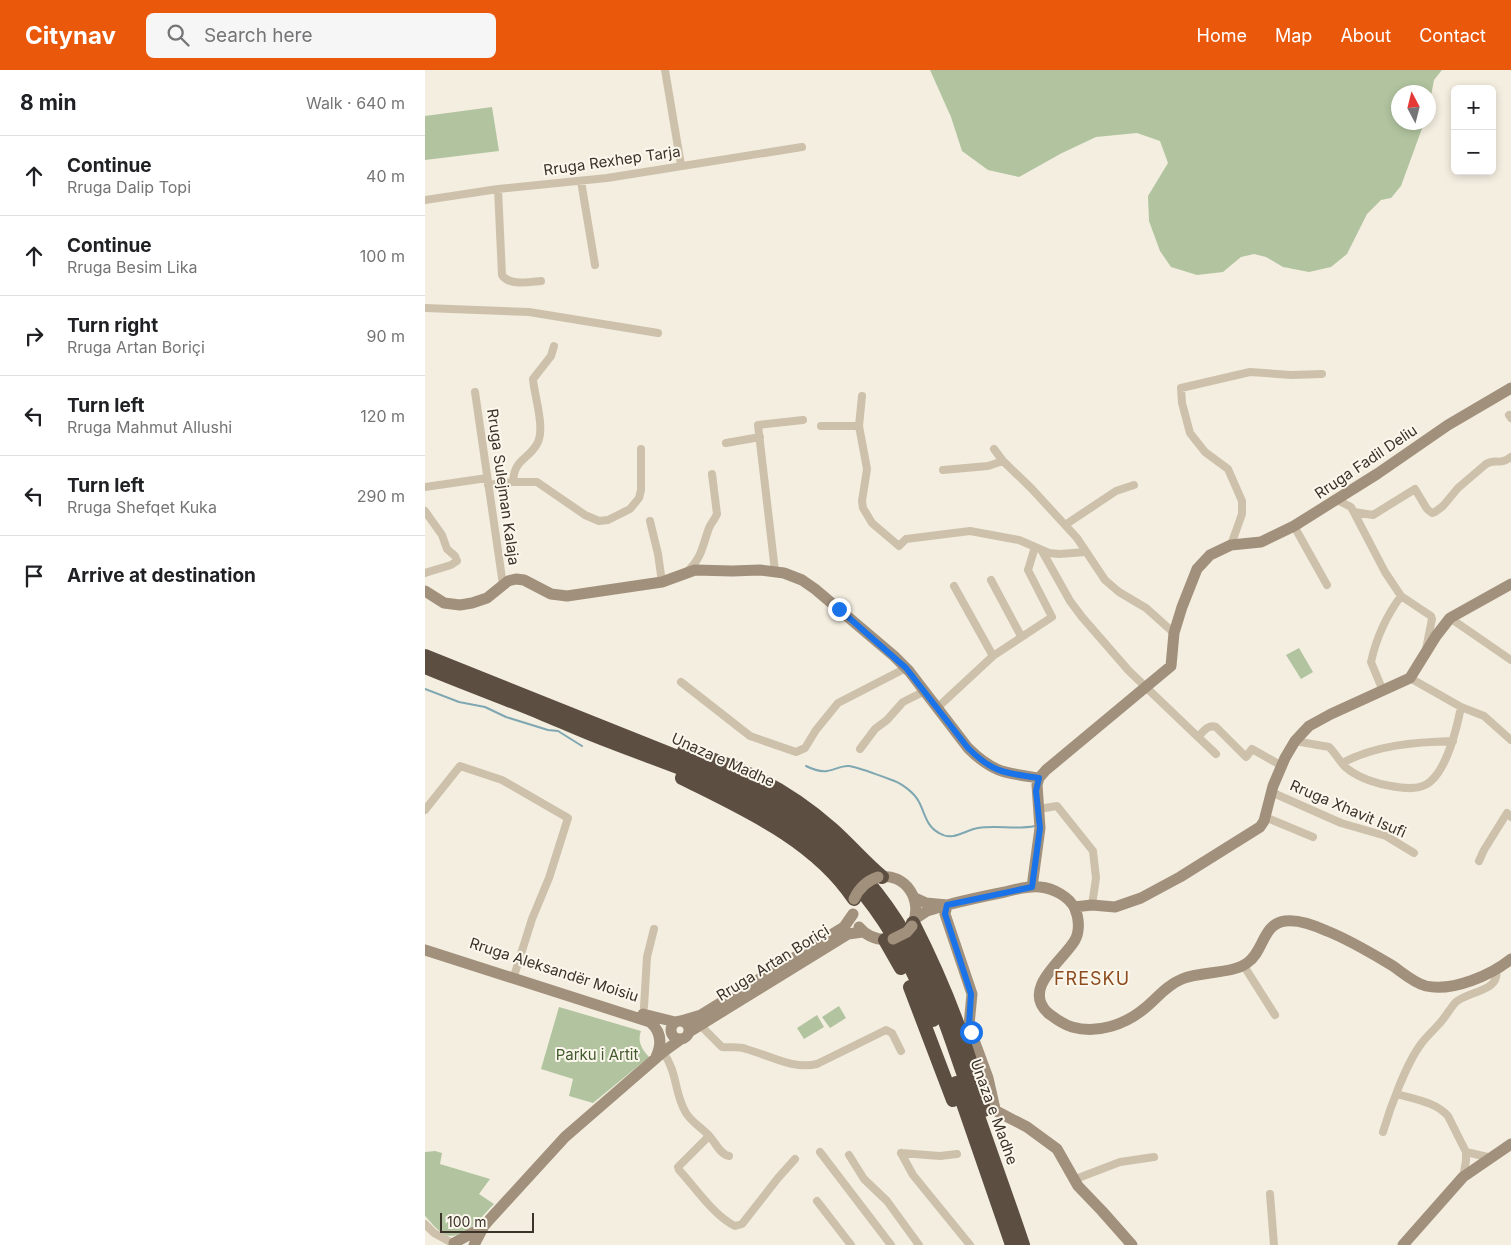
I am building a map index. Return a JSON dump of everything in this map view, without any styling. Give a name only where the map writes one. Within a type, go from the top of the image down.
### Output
[{"type":"highway","points":[[425,651],[448,661],[456,674],[444,679],[425,672]]},
{"type":"highway","name":"Unaza e Madhe","points":[[425,656],[456,674],[615,738],[745,796],[792,825],[837,862],[870,900],[899,944],[929,1008],[993,1190]]},
{"type":"highway","name":"Unaza e Madhe","points":[[425,667],[456,674]]},
{"type":"highway","points":[[615,738],[707,757],[757,778],[783,792],[830,827],[880,877]]},
{"type":"highway","points":[[615,738],[786,833],[837,877],[854,899]]},
{"type":"highway","name":"Unaza e Madhe","points":[[615,738],[722,774],[772,800],[805,821],[860,872],[891,911],[923,969],[948,1032],[1023,1245]]},
{"type":"highway","points":[[913,922],[939,976],[972,1067],[979,1089],[997,1169]]},
{"type":"highway","points":[[885,940],[908,982],[951,1095],[993,1190],[1012,1245]]},
{"type":"street","points":[[665,70],[681,165]]},
{"type":"street","name":"Rruga Rexhep Tarja","points":[[425,200],[498,189],[581,181],[802,147]]},
{"type":"street","points":[[581,181],[595,265]]},
{"type":"street","points":[[498,189],[503,274],[505,279],[511,282],[541,281]]},
{"type":"street","points":[[425,308],[529,312],[658,333]]},
{"type":"street","points":[[513,482],[516,466],[538,444],[540,429],[533,379],[551,356],[554,346]]},
{"type":"street","points":[[1032,887],[1039,819],[1036,791],[1039,778],[1171,666],[1174,633],[1193,579],[1201,563],[1210,555],[1231,545],[1242,514],[1242,500],[1228,469],[1205,452],[1190,433],[1181,388],[1250,372],[1291,375],[1322,374]]},
{"type":"street","name":"Rruga Fadil Deliu","points":[[1231,545],[1261,542],[1294,526],[1337,500],[1442,428],[1511,388]]},
{"type":"street","name":"Rruga Sulejman Kalaja","points":[[475,392],[503,586]]},
{"type":"street","points":[[862,396],[859,426],[867,469],[862,501],[863,508],[872,524],[899,546],[906,539],[970,532],[1019,540],[1038,549],[1059,554],[1086,552]]},
{"type":"street","points":[[775,571],[759,425],[803,420]]},
{"type":"street","points":[[821,426],[859,426]]},
{"type":"street","points":[[727,443],[760,437]]},
{"type":"street","points":[[425,487],[488,481],[537,482],[585,515],[599,521],[608,520],[631,509],[639,498],[641,490],[641,449]]},
{"type":"street","points":[[994,449],[1003,461],[1065,525],[1105,580],[1146,608],[1174,633]]},
{"type":"street","points":[[1354,512],[1373,515],[1415,489],[1427,509],[1433,513],[1443,506],[1458,488],[1486,464],[1502,462],[1511,457]]},
{"type":"street","points":[[943,470],[988,466],[1003,461]]},
{"type":"street","points":[[687,572],[698,560],[709,528],[717,514],[712,474]]},
{"type":"street","points":[[1065,525],[1117,492],[1134,485]]},
{"type":"street","points":[[1337,500],[1349,505],[1354,512],[1385,572],[1401,596],[1428,613],[1433,619],[1424,656]]},
{"type":"street","points":[[425,511],[442,535],[447,549],[455,556],[457,561],[451,565],[425,573]]},
{"type":"street","points":[[650,521],[662,582]]},
{"type":"street","points":[[1294,526],[1327,585]]},
{"type":"street","points":[[937,708],[993,656],[1052,617],[1028,570],[1038,549]]},
{"type":"street","points":[[1038,549],[1070,601],[1124,666],[1216,754]]},
{"type":"street","points":[[425,591],[444,603],[460,605],[487,598],[512,580],[520,579],[543,591],[557,596],[567,596],[662,582],[687,572],[704,570],[775,571],[793,576],[815,589],[906,668],[968,748],[987,765],[1003,772],[1039,778]]},
{"type":"street","points":[[991,580],[1021,636]]},
{"type":"street","points":[[1074,907],[1092,905],[1115,907],[1151,894],[1261,826],[1271,792],[1282,766],[1295,741],[1309,726],[1410,678],[1436,636],[1450,618],[1511,584]]},
{"type":"street","points":[[953,586],[993,656]]},
{"type":"street","points":[[1383,691],[1371,662],[1383,627],[1401,596]]},
{"type":"street","points":[[1450,618],[1511,660]]},
{"type":"street","points":[[681,682],[750,736],[795,752],[805,748],[833,708],[845,698],[906,668]]},
{"type":"street","points":[[1410,678],[1461,706],[1484,716],[1511,740]]},
{"type":"street","points":[[860,749],[875,728],[887,720],[903,702],[925,691]]},
{"type":"street","points":[[1295,741],[1329,746],[1348,770],[1381,784],[1403,788],[1417,787],[1430,782],[1436,775],[1453,741],[1461,706]]},
{"type":"street","points":[[1198,737],[1212,725],[1220,730],[1246,757],[1252,749],[1282,766]]},
{"type":"street","points":[[1342,763],[1381,748],[1413,743],[1453,741]]},
{"type":"street","points":[[425,810],[460,766],[502,780],[568,818],[515,973]]},
{"type":"street","name":"Rruga Xhavit Isufi","points":[[1271,792],[1341,823],[1386,836],[1414,853]]},
{"type":"street","points":[[1039,819],[1057,806],[1091,848],[1096,878],[1092,905]]},
{"type":"street","points":[[1479,862],[1484,850],[1507,813],[1511,817]]},
{"type":"street","points":[[1265,817],[1313,837]]},
{"type":"street","points":[[913,922],[917,910],[915,898],[910,889],[894,878],[880,877],[865,883],[854,899],[853,914],[863,932],[873,938],[885,940],[900,936],[927,911],[950,904],[1032,887],[1055,891],[1074,907],[1078,919],[1076,937],[1046,976],[1039,997],[1044,1009],[1066,1025],[1093,1031],[1115,1025],[1138,1014],[1167,989],[1182,979],[1244,966],[1254,956],[1271,926],[1289,920],[1306,923],[1340,936],[1425,986],[1438,987],[1478,978],[1496,970],[1511,959]]},
{"type":"street","points":[[915,898],[926,903],[950,904]]},
{"type":"street","points":[[950,904],[945,914],[971,994],[969,1025],[987,1078],[995,1109],[1027,1127],[1057,1149],[1073,1180],[1132,1245]]},
{"type":"street","name":"Rruga Artan Boriçi","points":[[678,1030],[843,927],[853,914]]},
{"type":"street","points":[[644,1007],[647,957],[654,929]]},
{"type":"street","name":"Rruga Artan Boriçi","points":[[678,1030],[700,1025],[847,934],[863,932]]},
{"type":"street","name":"Rruga Aleksandër Moisiu","points":[[425,944],[658,1018],[678,1030]]},
{"type":"street","name":"Rruga Aleksandër Moisiu","points":[[425,950],[678,1030]]},
{"type":"street","points":[[1244,966],[1275,1015]]},
{"type":"street","points":[[1383,1132],[1408,1067],[1421,1044],[1440,1024],[1456,1001],[1493,983],[1497,974],[1496,970]]},
{"type":"street","points":[[650,1022],[658,1030],[660,1037],[660,1046],[654,1060]]},
{"type":"street","points":[[700,1025],[722,1047],[748,1049],[787,1063],[813,1065],[886,1030],[892,1033],[901,1050]]},
{"type":"street","points":[[474,1245],[484,1226],[565,1137],[663,1052],[678,1030]]},
{"type":"street","points":[[663,1052],[674,1070],[679,1095],[687,1114],[724,1154],[729,1156]]},
{"type":"street","points":[[1397,1094],[1432,1104],[1444,1111],[1466,1152],[1467,1161],[1463,1177]]},
{"type":"street","points":[[709,1136],[678,1167],[712,1208],[729,1224],[735,1226],[742,1224],[795,1159]]},
{"type":"street","points":[[1403,1245],[1463,1177],[1511,1144]]},
{"type":"street","points":[[820,1152],[891,1245]]},
{"type":"street","points":[[1466,1152],[1492,1158]]},
{"type":"street","points":[[957,1154],[940,1156],[901,1153],[913,1175],[970,1245]]},
{"type":"street","points":[[849,1155],[864,1179],[887,1201],[919,1245]]},
{"type":"street","points":[[1073,1180],[1120,1162],[1154,1157]]},
{"type":"street","points":[[1270,1194],[1275,1245]]},
{"type":"street","points":[[817,1201],[851,1245]]},
{"type":"street","points":[[425,1224],[434,1233],[455,1244],[484,1226]]},
{"type":"street","points":[[434,1233],[440,1245]]},
{"type":"green space","points":[[930,70],[1442,70],[1434,80],[1433,85],[1391,85],[1391,130],[1421,130],[1401,186],[1391,198],[1381,200],[1367,214],[1347,254],[1331,267],[1309,272],[1283,267],[1266,257],[1254,254],[1241,257],[1223,272],[1197,275],[1171,267],[1160,251],[1149,221],[1148,196],[1168,163],[1160,141],[1137,133],[1096,137],[1019,177],[988,170],[962,151],[951,117]]},
{"type":"green space","points":[[492,107],[499,151],[425,160],[425,116]]},
{"type":"green space","points":[[1299,648],[1313,672],[1301,679],[1286,655]]},
{"type":"green space","points":[[839,1006],[846,1018],[830,1028],[822,1017]]},
{"type":"green space","name":"Parku i Artit","points":[[559,1007],[641,1031],[641,1045],[649,1057],[593,1103],[569,1096],[573,1079],[541,1069]]},
{"type":"green space","points":[[817,1015],[824,1027],[804,1039],[797,1028]]},
{"type":"green space","points":[[435,1151],[442,1153],[440,1164],[490,1179],[479,1194],[494,1204],[477,1222],[456,1235],[449,1236],[442,1233],[425,1216],[425,1152]]},
{"type":"waterway","points":[[425,689],[459,702],[485,707],[506,717],[548,730],[558,731],[582,746]]},
{"type":"waterway","points":[[806,766],[824,771],[849,766],[898,782],[914,795],[931,827],[944,835],[954,836],[985,827],[1021,828],[1035,826]]},
{"type":"district","name":"FRESKU","points":[[1092,979]]},
{"type":"route","points":[[839,609],[906,668],[968,748],[979,759],[996,770],[1039,778],[1036,791],[1040,828],[1032,887],[947,905],[945,914],[971,994],[969,1025],[971,1032]]}]
